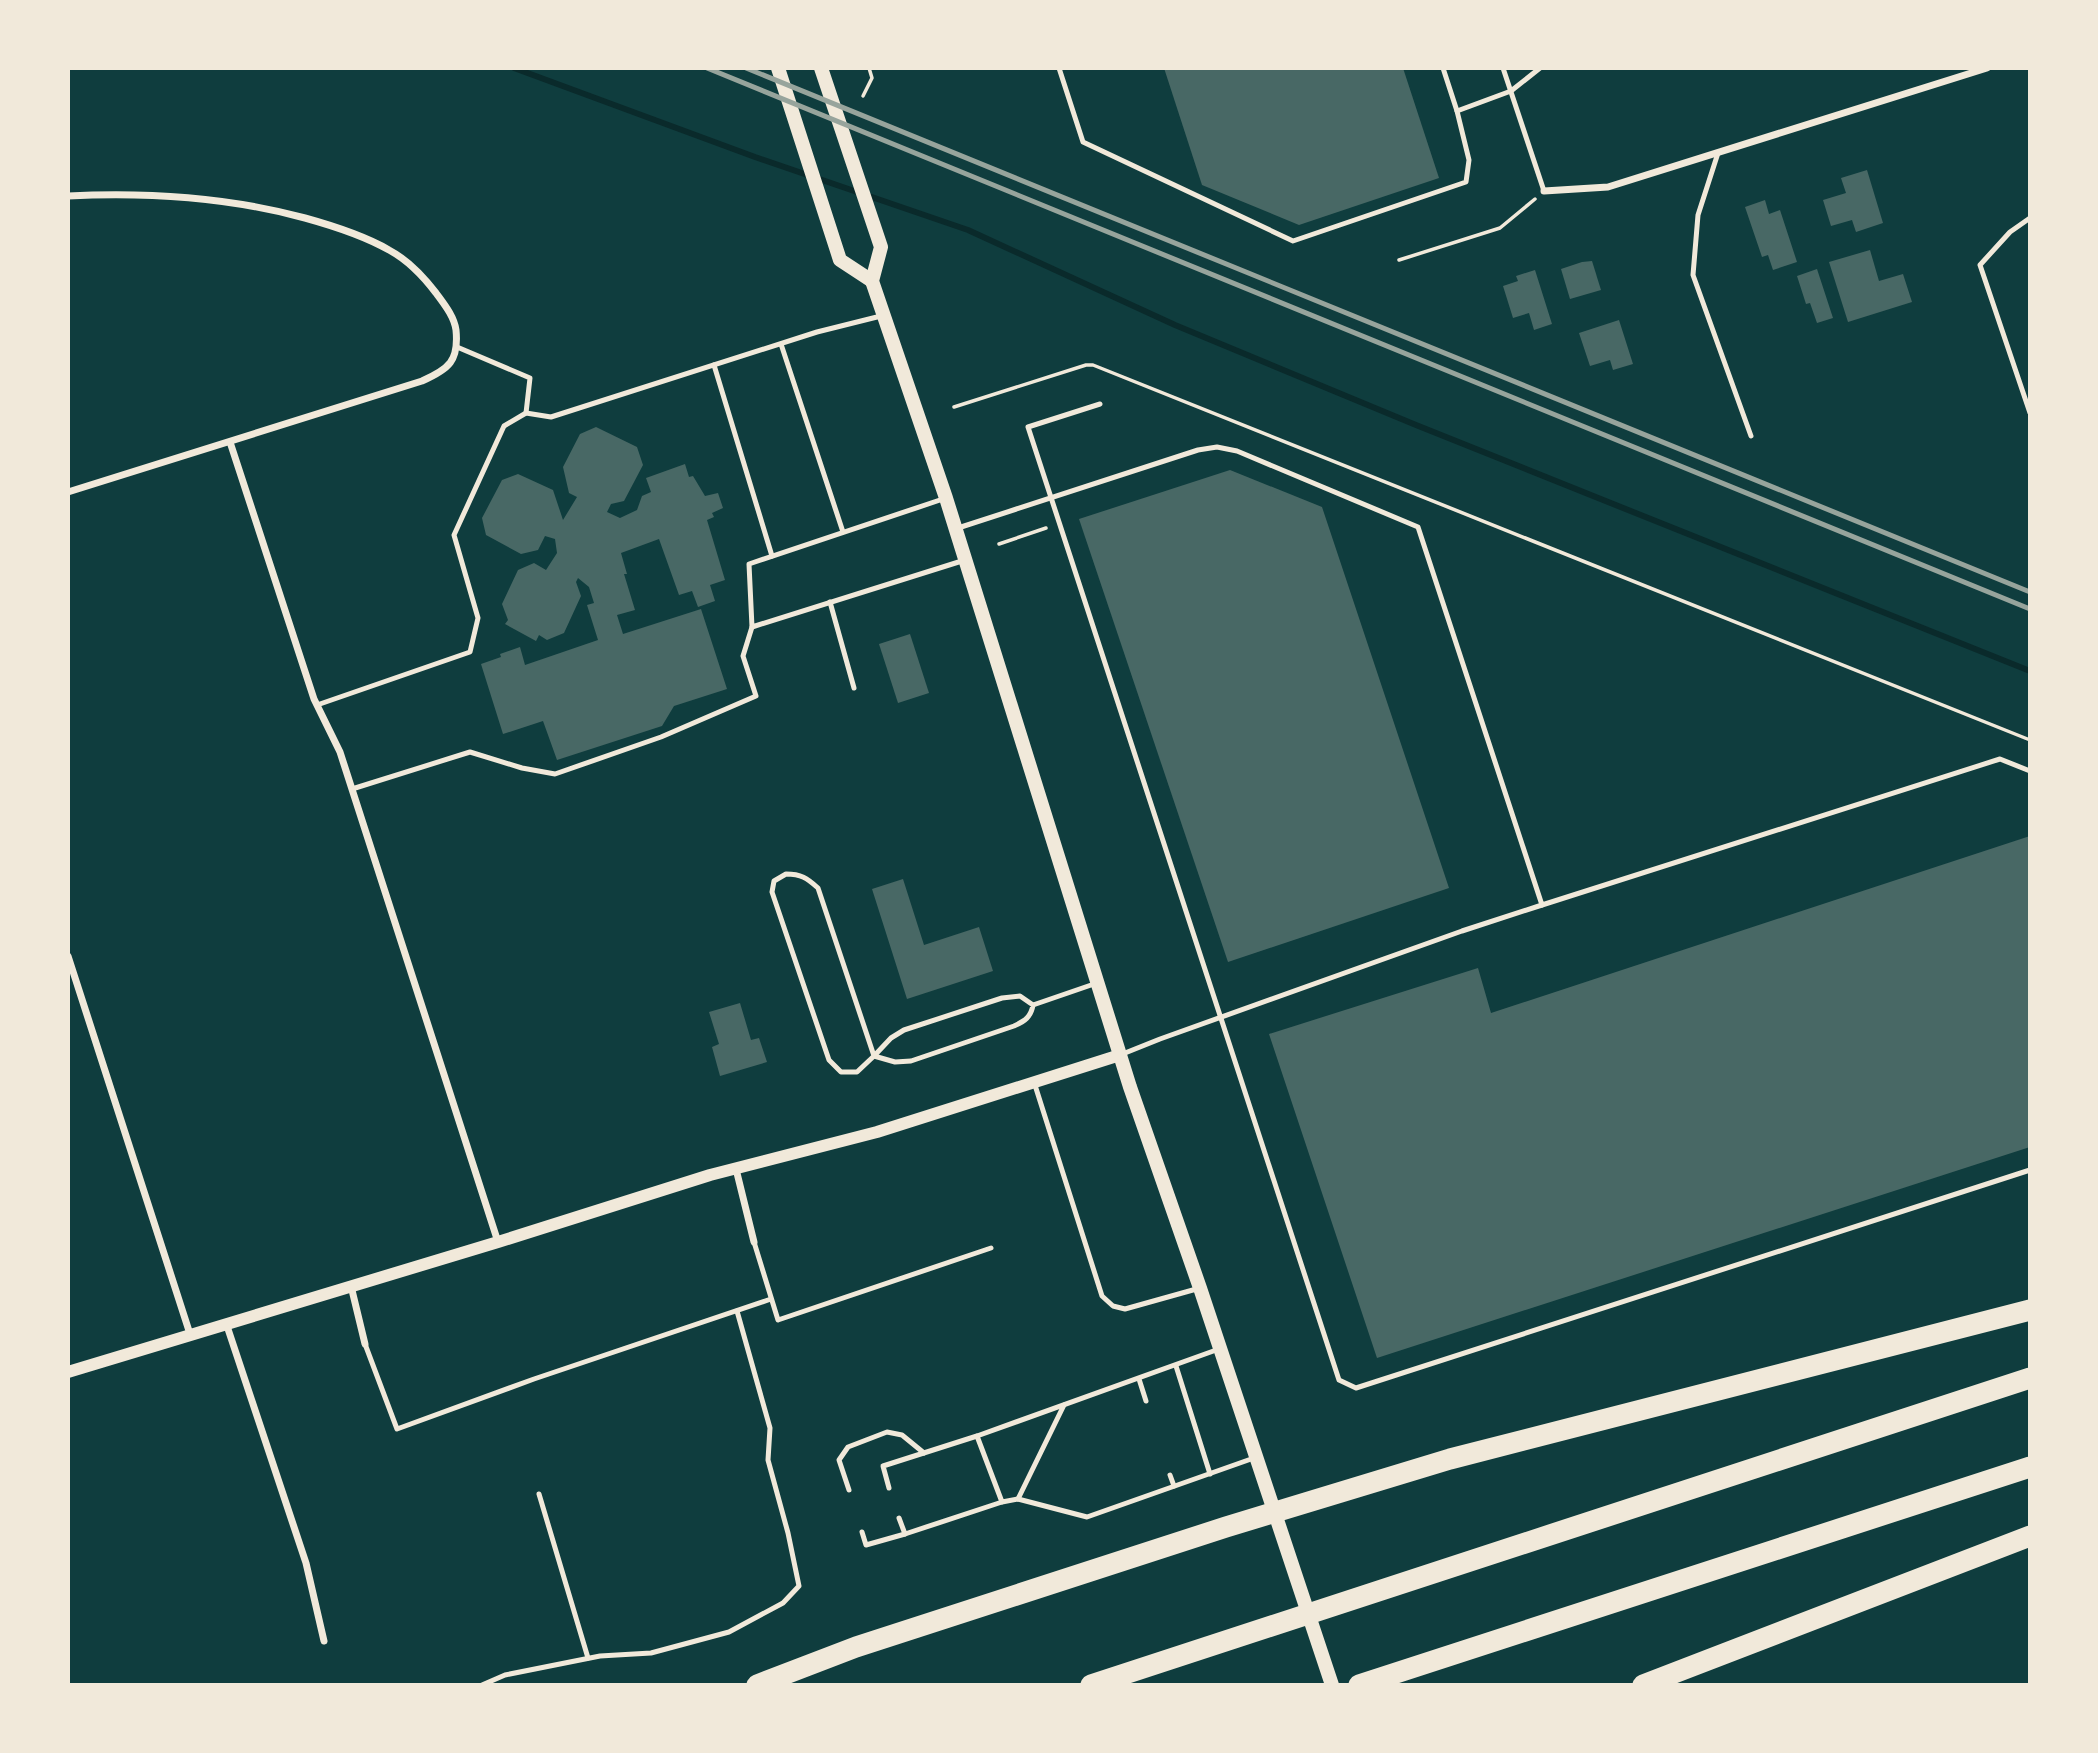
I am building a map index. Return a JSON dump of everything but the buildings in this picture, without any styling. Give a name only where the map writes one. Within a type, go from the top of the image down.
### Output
[{"type":"highway","points":[[757,1685],[870,1643],[1275,1512],[1450,1459],[2030,1310]]},
{"type":"highway","points":[[1091,1685],[2030,1378]]},
{"type":"highway","points":[[1359,1685],[2030,1467]]},
{"type":"highway","points":[[1643,1685],[2030,1536]]},
{"type":"main road","points":[[778,68],[840,260],[872,281]]},
{"type":"main road","points":[[821,68],[881,247],[872,281],[946,498],[1120,1055],[1332,1685]]},
{"type":"street","points":[[1544,191],[1608,187],[1987,68]]},
{"type":"street","points":[[68,196],[144,194],[225,202],[279,211],[364,237],[391,251],[413,267],[433,290],[450,313],[455,326],[457,347],[454,358],[442,372],[422,381],[68,492]]},
{"type":"street","points":[[230,442],[317,705],[340,752],[498,1242]]},
{"type":"street","points":[[68,956],[190,1334]]},
{"type":"street","points":[[68,1372],[736,1169],[877,1132],[1120,1055]]},
{"type":"street","points":[[736,1169],[754,1242]]},
{"type":"street","points":[[351,1286],[365,1344]]},
{"type":"street","points":[[226,1324],[306,1563],[324,1641]]},
{"type":"lane","points":[[1059,68],[1083,142],[1293,242],[1466,182],[1469,160],[1443,68]]},
{"type":"lane","points":[[1503,68],[1544,191]]},
{"type":"lane","points":[[1457,111],[1511,91],[1540,68]]},
{"type":"lane","points":[[1718,153],[1698,215],[1693,275],[1751,436]]},
{"type":"lane","points":[[2030,218],[2010,232],[1980,265],[2030,414]]},
{"type":"lane","points":[[317,705],[470,652],[478,618],[454,535],[505,426],[526,413],[551,417],[781,344],[883,315]]},
{"type":"lane","points":[[781,344],[843,532]]},
{"type":"lane","points":[[457,347],[530,378],[526,413]]},
{"type":"lane","points":[[714,365],[772,556]]},
{"type":"lane","points":[[1100,404],[1028,427],[1339,1380],[1356,1388],[2030,1170]]},
{"type":"lane","points":[[955,528],[1198,450],[1217,447],[1237,451],[1418,527],[1542,905]]},
{"type":"lane","points":[[352,789],[470,752],[522,768],[555,774],[661,737],[755,696],[743,656],[752,627],[749,564],[946,498]]},
{"type":"lane","points":[[752,627],[965,560]]},
{"type":"lane","points":[[830,602],[854,688]]},
{"type":"lane","points":[[1120,1055],[1542,905],[2000,758],[2030,771]]},
{"type":"lane","points":[[874,1056],[818,888],[799,874],[786,874],[774,881],[772,892],[829,1060],[841,1072],[857,1072],[874,1056],[891,1038],[904,1030],[989,1002],[1020,996],[1033,1004],[1097,983]]},
{"type":"lane","points":[[874,1056],[895,1062],[911,1060],[1024,1022],[1031,1014],[1033,1004]]},
{"type":"lane","points":[[1034,1082],[1102,1296],[1113,1306],[1125,1309],[1200,1289]]},
{"type":"lane","points":[[754,1242],[778,1320],[991,1248]]},
{"type":"lane","points":[[365,1344],[397,1429],[534,1379],[771,1299]]},
{"type":"lane","points":[[482,1685],[505,1675],[588,1658],[651,1653],[729,1632],[783,1603],[799,1586],[768,1461],[770,1427],[737,1311]]},
{"type":"lane","points":[[890,1488],[883,1466],[977,1436],[1219,1349]]},
{"type":"lane","points":[[1176,1366],[1210,1474]]},
{"type":"lane","points":[[1139,1379],[1146,1401]]},
{"type":"lane","points":[[1018,1499],[1064,1405]]},
{"type":"lane","points":[[849,1490],[839,1460],[848,1447],[887,1432],[902,1435],[924,1453]]},
{"type":"lane","points":[[977,1436],[1002,1502]]},
{"type":"lane","points":[[862,1532],[866,1545],[1018,1499],[1087,1517],[1256,1457]]},
{"type":"lane","points":[[1170,1475],[1174,1486]]},
{"type":"lane","points":[[539,1494],[588,1658]]},
{"type":"lane","points":[[900,1518],[905,1534]]},
{"type":"path","points":[[863,96],[872,78],[869,68]]},
{"type":"path","points":[[1399,260],[1500,228],[1544,191]]},
{"type":"path","points":[[954,407],[1093,365],[2030,740]]},
{"type":"path","points":[[999,544],[1059,523]]},
{"type":"waterway","points":[[514,68],[755,157],[968,230],[1175,325],[1416,425],[2030,671]]},
{"type":"railway","points":[[707,68],[2030,609]]},
{"type":"railway","points":[[746,68],[2030,592]]}]
